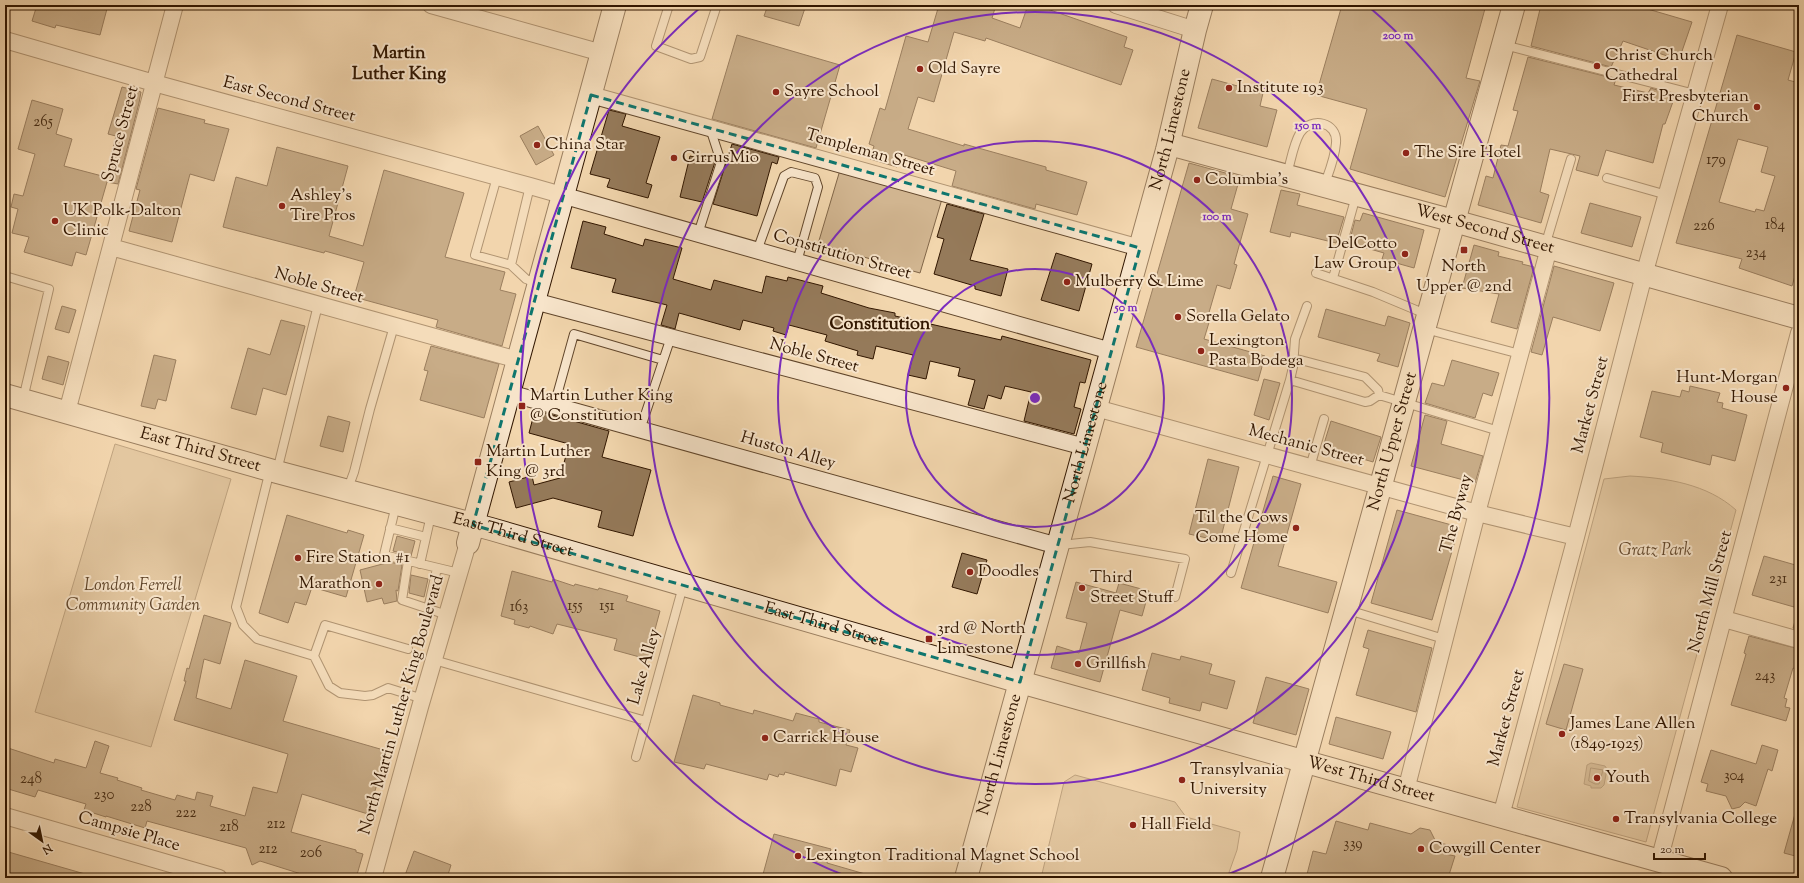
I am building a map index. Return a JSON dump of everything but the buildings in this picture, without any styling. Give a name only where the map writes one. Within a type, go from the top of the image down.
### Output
[{"type":"main road","points":[[470,534],[615,5]]},
{"type":"main road","name":"North Limestone","points":[[966,878],[1169,144],[1202,5]]},
{"type":"main road","name":"North Upper Street","points":[[1272,878],[1514,5]]},
{"type":"main road","name":"West Second Street","points":[[1169,144],[1454,221],[1799,318]]},
{"type":"main road","name":"East Third Street","points":[[14,397],[432,514],[470,534],[684,585],[1020,682]]},
{"type":"main road","name":"West Third Street","points":[[1020,682],[1721,878]]},
{"type":"street","name":"Spruce Street","points":[[67,412],[175,5]]},
{"type":"street","points":[[431,5],[602,53]]},
{"type":"street","points":[[1116,5],[1144,9],[1195,30]]},
{"type":"street","name":"Market Street","points":[[1501,816],[1576,537],[1644,275],[1720,5]]},
{"type":"street","name":"East Second Street","points":[[5,40],[154,83],[563,196]]},
{"type":"street","name":"Templeman Street","points":[[591,95],[1140,248]]},
{"type":"street","name":"Constitution Street","points":[[563,196],[1111,351]]},
{"type":"street","name":"Noble Street","points":[[111,247],[518,360]]},
{"type":"street","name":"The Byway","points":[[1406,790],[1444,639],[1547,248]]},
{"type":"street","name":"Noble Street","points":[[536,292],[671,337],[1085,447]]},
{"type":"street","name":"North Mill Street","points":[[1659,860],[1799,333]]},
{"type":"street","name":"Huston Alley","points":[[509,394],[1058,546]]},
{"type":"street","name":"Mechanic Street","points":[[1096,408],[1477,513],[1576,537]]},
{"type":"street","name":"North Martin Luther King Boulevard","points":[[374,878],[422,699],[470,534]]},
{"type":"street","points":[[1724,619],[1799,640]]},
{"type":"street","name":"Campsie Place","points":[[5,816],[219,878]]},
{"type":"lane","points":[[669,5],[656,46],[691,58],[700,57],[717,5]]},
{"type":"lane","points":[[1503,44],[1695,94]]},
{"type":"lane","points":[[1286,176],[1296,142],[1301,132],[1312,123],[1325,123],[1330,127],[1336,142],[1324,186]]},
{"type":"lane","points":[[698,234],[721,162],[710,128]]},
{"type":"lane","points":[[1547,248],[1571,159]]},
{"type":"lane","points":[[757,251],[784,176],[791,172],[816,178],[818,187],[797,262]]},
{"type":"lane","points":[[497,177],[475,255],[511,265],[526,279],[536,292]]},
{"type":"lane","points":[[1607,178],[1667,195]]},
{"type":"lane","points":[[511,265],[530,186]]},
{"type":"lane","points":[[1332,278],[1356,195]]},
{"type":"lane","points":[[1316,272],[1373,292],[1426,322],[1520,354]]},
{"type":"lane","points":[[5,276],[49,289],[14,397]]},
{"type":"lane","points":[[314,656],[257,639],[243,625],[236,607],[318,305]]},
{"type":"lane","points":[[1231,574],[1266,454],[1290,380],[1294,358],[1295,339],[1307,306]]},
{"type":"lane","points":[[347,491],[354,472],[370,409],[394,326]]},
{"type":"lane","points":[[554,406],[574,334],[663,360]]},
{"type":"lane","points":[[640,430],[671,337]]},
{"type":"lane","points":[[1294,358],[1364,377],[1378,390],[1379,395]]},
{"type":"lane","points":[[1290,380],[1365,402],[1370,401],[1379,395],[1499,431]]},
{"type":"lane","points":[[1310,467],[1324,419]]},
{"type":"lane","points":[[396,504],[384,555],[459,573]]},
{"type":"lane","points":[[420,564],[432,514]]},
{"type":"lane","points":[[390,528],[426,537]]},
{"type":"lane","points":[[1058,546],[1090,542],[1185,559],[1175,597]]},
{"type":"lane","points":[[408,561],[402,600],[447,615]]},
{"type":"lane","points":[[428,609],[437,568]]},
{"type":"lane","name":"Lake Alley","points":[[636,756],[684,585]]},
{"type":"lane","points":[[1347,610],[1444,639]]},
{"type":"lane","points":[[408,649],[324,625],[314,656],[329,686],[340,693],[369,696],[388,688],[422,699]]},
{"type":"lane","points":[[434,660],[646,721]]},
{"type":"highlighted area","points":[[591,95],[1140,248],[1020,682],[473,525]]},
{"type":"green space","points":[[840,170],[942,199],[920,273],[818,244]]},
{"type":"green space","name":"London Ferrell Community Garden","points":[[115,444],[231,479],[151,747],[35,712]]},
{"type":"green space","name":"Gratz Park","points":[[1630,476],[1658,478],[1699,488],[1725,501],[1736,510],[1646,842],[1517,807],[1604,479]]},
{"type":"green space","name":"Hall Field","points":[[1075,775],[1175,802],[1186,817],[1240,832],[1237,850],[1227,878],[1041,878],[1064,782]]},
{"type":"water","points":[[1591,763],[1605,766],[1607,769],[1604,785],[1601,788],[1591,788],[1591,786],[1584,784],[1587,765]]},
{"type":"place","name":"Christ Church Cathedral","points":[[1597,66]]},
{"type":"place","name":"Old Sayre","points":[[920,69]]},
{"type":"place","name":"Institute 193","points":[[1229,88]]},
{"type":"place","name":"Sayre School","points":[[776,92]]},
{"type":"place","name":"First Presbyterian Church","points":[[1757,107]]},
{"type":"place","name":"China Star","points":[[537,145]]},
{"type":"place","name":"The Sire Hotel","points":[[1406,153]]},
{"type":"place","name":"CirrusMio","points":[[674,158]]},
{"type":"place","name":"Columbia's","points":[[1197,180]]},
{"type":"place","name":"Ashley's Tire Pros","points":[[282,206]]},
{"type":"place","name":"UK Polk-Dalton Clinic","points":[[55,221]]},
{"type":"place","name":"North Upper @ 2nd","points":[[1464,250]]},
{"type":"place","name":"DelCotto Law Group","points":[[1405,254]]},
{"type":"place","name":"Mulberry & Lime","points":[[1067,282]]},
{"type":"place","name":"Sorella Gelato","points":[[1178,317]]},
{"type":"place","name":"Lexington Pasta Bodega","points":[[1201,351]]},
{"type":"place","name":"Hunt-Morgan House","points":[[1786,388]]},
{"type":"place","name":"Martin Luther King @ Constitution","points":[[522,406]]},
{"type":"place","name":"Martin Luther King @ 3rd","points":[[478,462]]},
{"type":"place","name":"Til the Cows Come Home","points":[[1296,528]]},
{"type":"place","name":"Fire Station #1","points":[[298,558]]},
{"type":"place","name":"Doodles","points":[[970,572]]},
{"type":"place","name":"Marathon","points":[[379,584]]},
{"type":"place","name":"Third Street Stuff","points":[[1082,588]]},
{"type":"place","name":"3rd @ North Limestone","points":[[929,639]]},
{"type":"place","name":"Grillfish","points":[[1078,664]]},
{"type":"place","name":"James Lane Allen (1849-1925)","points":[[1562,734]]},
{"type":"place","name":"Carrick House","points":[[765,738]]},
{"type":"place","name":"Youth","points":[[1597,778]]},
{"type":"place","name":"Transylvania University","points":[[1182,780]]},
{"type":"place","name":"Transylvania College","points":[[1616,819]]},
{"type":"place","name":"Hall Field","points":[[1133,825]]},
{"type":"place","name":"Cowgill Center","points":[[1421,849]]},
{"type":"place","name":"Lexington Traditional Magnet School","points":[[798,856]]},
{"type":"district","name":"Martin Luther King","points":[[399,64]]},
{"type":"district","name":"Constitution","points":[[880,325]]}]
